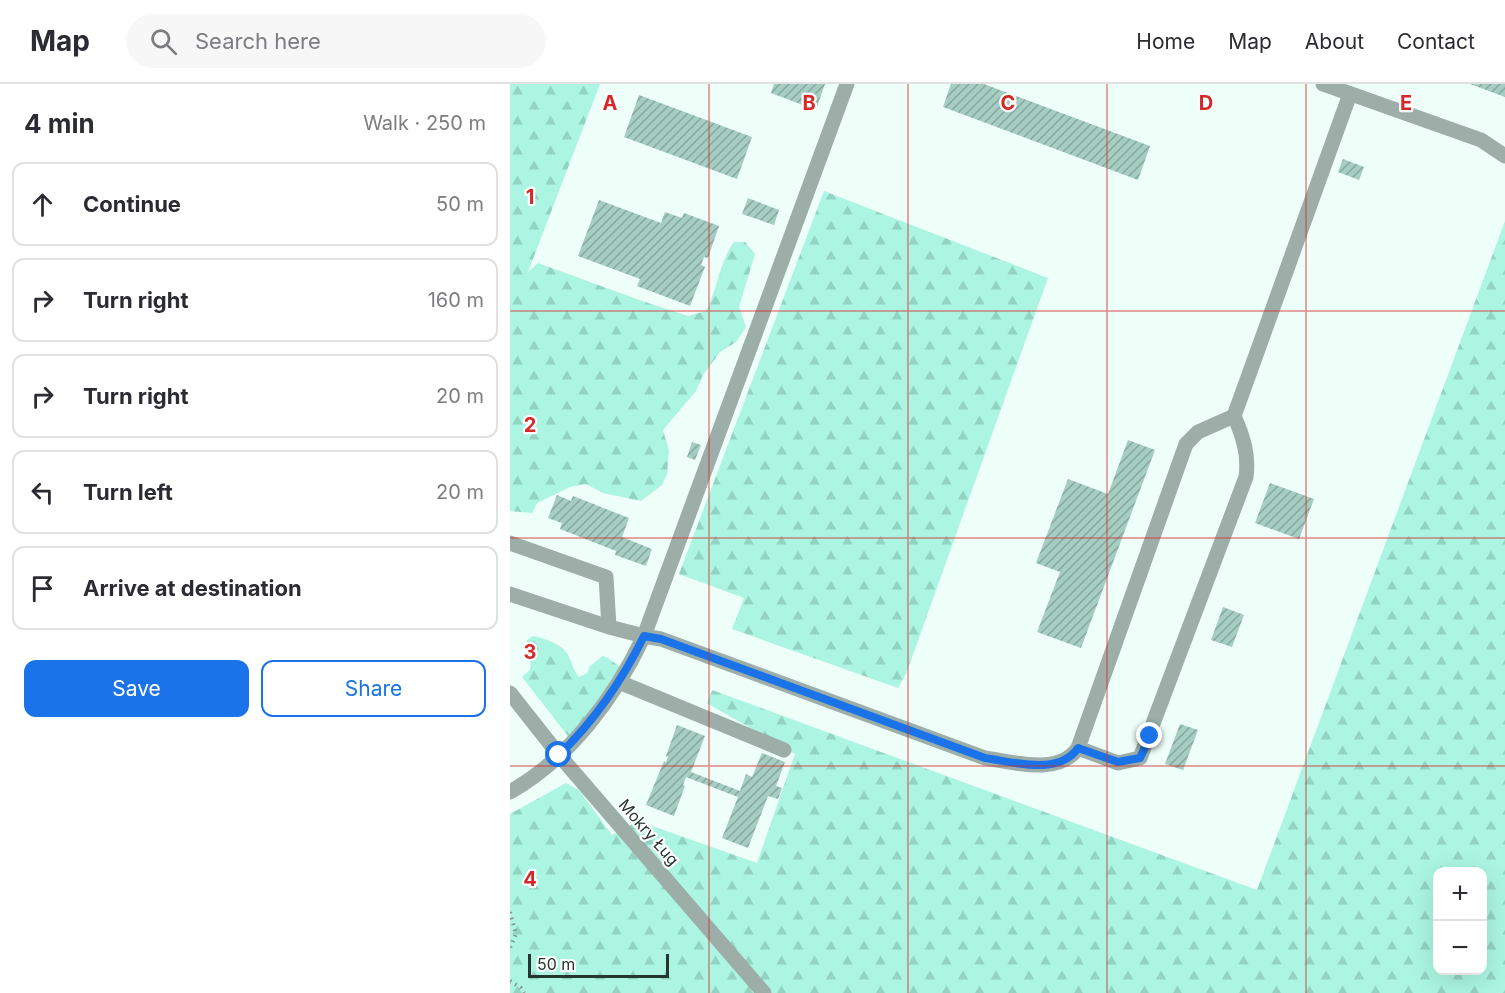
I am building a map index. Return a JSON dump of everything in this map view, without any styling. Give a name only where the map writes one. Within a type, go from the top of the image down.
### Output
[{"type":"street","points":[[510,792],[559,755],[585,729],[630,665],[644,636],[847,84]]},
{"type":"street","points":[[1323,84],[1481,140],[1505,156]]},
{"type":"street","points":[[1078,748],[1118,762],[1140,758],[1246,477],[1248,464],[1245,447],[1233,416],[1350,94]]},
{"type":"street","points":[[510,594],[609,627],[661,639],[985,758],[1027,764],[1052,764],[1072,756],[1078,748],[1186,444],[1198,432],[1233,416]]},
{"type":"street","points":[[510,543],[606,577],[609,627]]},
{"type":"street","points":[[619,682],[784,750]]},
{"type":"street","name":"Mokry Ług","points":[[510,693],[559,755],[764,993]]},
{"type":"path","points":[[510,912],[516,934],[510,948]]},
{"type":"path","points":[[510,981],[521,988],[524,993]]},
{"type":"green space","points":[[510,84],[600,84],[528,272],[538,263],[688,316],[706,311],[725,258],[734,242],[745,242],[755,254],[739,307],[746,327],[736,342],[720,352],[703,375],[696,391],[663,430],[669,450],[667,474],[662,485],[641,501],[603,493],[586,484],[570,487],[537,503],[532,513],[510,511]]},
{"type":"green space","points":[[824,191],[1048,278],[906,674],[898,688],[732,629],[744,598],[679,574]]},
{"type":"green space","points":[[1505,221],[1505,993],[510,993],[510,814],[566,783],[579,790],[612,835],[638,821],[757,863],[795,754],[707,703],[712,690],[1257,890]]},
{"type":"green space","points":[[533,636],[560,646],[568,654],[579,677],[587,673],[590,666],[603,656],[620,667],[581,726],[568,736],[522,677],[530,670],[527,640]]},
{"type":"building","points":[[774,84],[825,84],[816,110],[771,93]]},
{"type":"building","points":[[951,84],[984,84],[1150,146],[1138,180],[943,107]]},
{"type":"building","points":[[1470,84],[1505,84],[1505,97]]},
{"type":"building","points":[[639,95],[752,137],[737,179],[624,137]]},
{"type":"building","points":[[1343,159],[1364,167],[1359,180],[1338,172]]},
{"type":"building","points":[[748,198],[779,210],[774,225],[742,214]]},
{"type":"building","points":[[599,200],[661,223],[665,212],[682,218],[684,213],[719,226],[708,258],[704,257],[701,265],[705,267],[690,306],[637,286],[640,279],[578,256]]},
{"type":"building","points":[[1128,440],[1155,450],[1081,648],[1037,632],[1060,572],[1036,563],[1068,479],[1108,494]]},
{"type":"building","points":[[692,442],[701,445],[695,460],[687,457]]},
{"type":"building","points":[[1270,483],[1314,499],[1299,539],[1255,523]]},
{"type":"building","points":[[557,495],[571,501],[573,496],[629,518],[622,537],[652,549],[646,566],[615,555],[616,551],[560,529],[562,523],[548,518]]},
{"type":"building","points":[[1223,607],[1244,615],[1232,647],[1211,640]]},
{"type":"building","points":[[1180,724],[1198,730],[1183,770],[1165,764]]},
{"type":"building","points":[[677,725],[705,736],[691,772],[740,791],[746,774],[752,777],[762,753],[785,762],[776,786],[782,788],[778,799],[768,796],[748,848],[722,838],[738,797],[686,777],[674,816],[646,805],[664,761],[666,762],[668,757],[666,756]]},
{"type":"route","points":[[559,755],[585,729],[607,700],[630,665],[644,636],[661,639],[985,758],[1027,764],[1052,764],[1072,756],[1078,748],[1118,762],[1140,758],[1150,736]]}]
